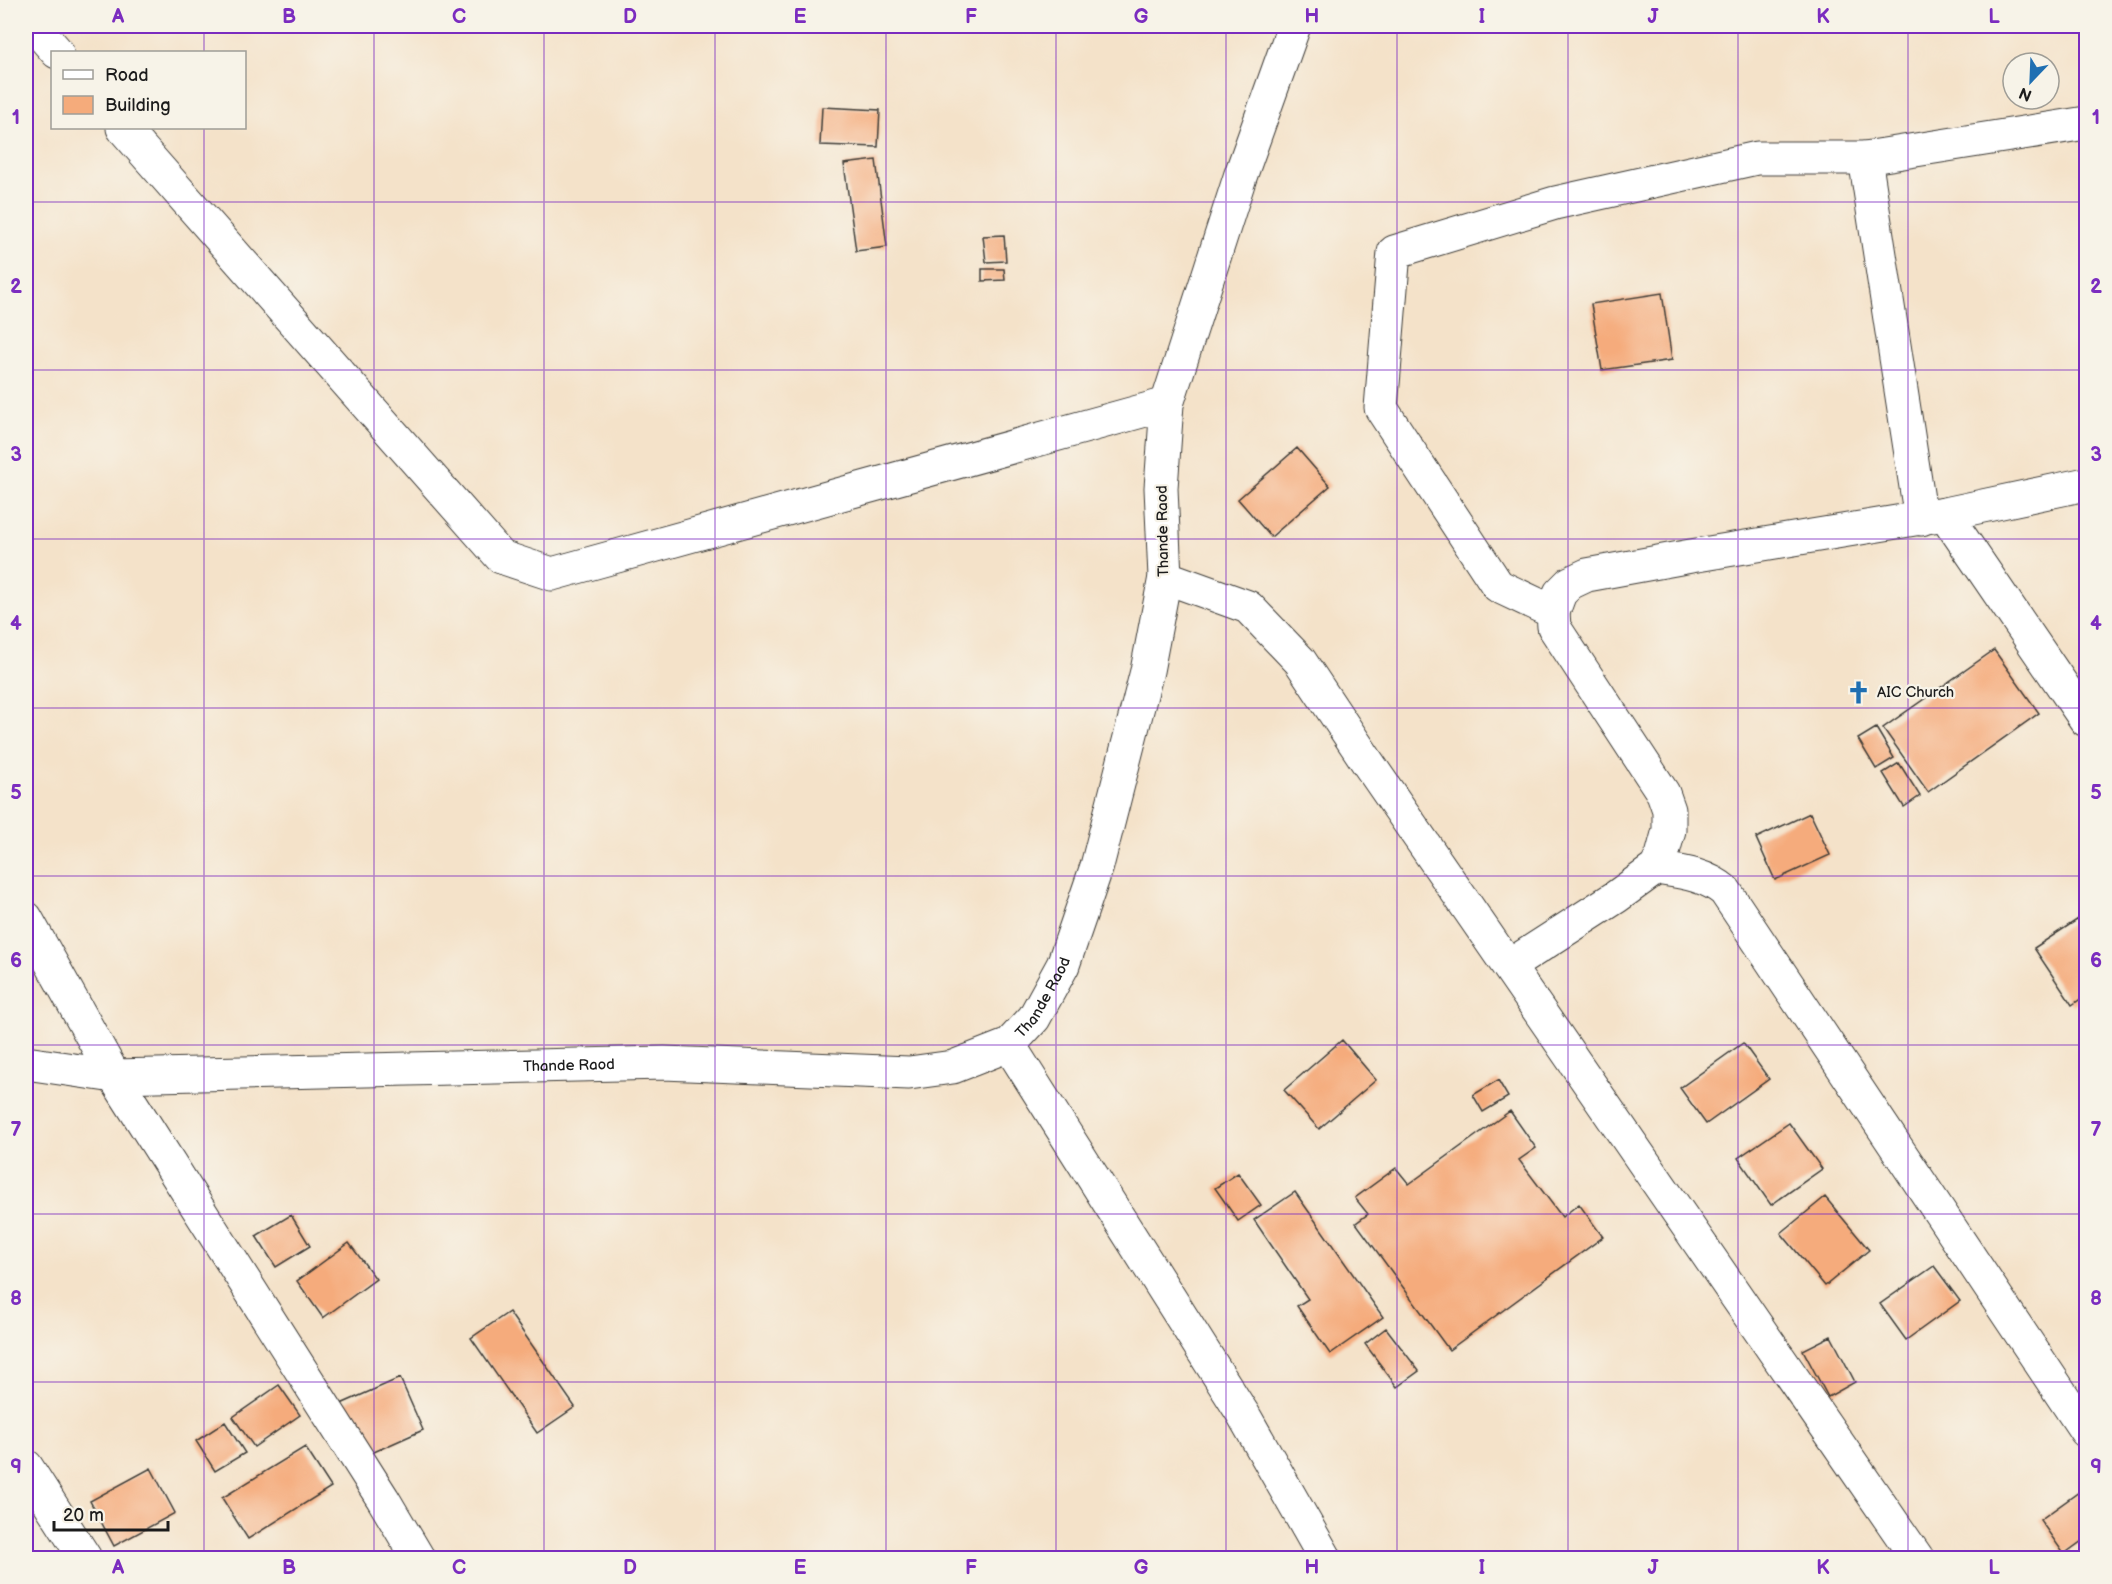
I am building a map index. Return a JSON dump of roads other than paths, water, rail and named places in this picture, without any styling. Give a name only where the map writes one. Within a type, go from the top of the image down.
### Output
[{"type":"street","points":[[34,26],[56,51]]},
{"type":"street","name":"Thande Raod","points":[[26,1063],[114,1076],[664,1063],[909,1073],[953,1068],[1010,1044],[1034,1018],[1063,965],[1097,866],[1147,670],[1165,577],[1161,488],[1167,404],[1240,177],[1294,26]]},
{"type":"street","points":[[1553,612],[1498,586],[1381,408],[1394,252],[1555,202],[1757,158],[1865,158],[2086,123]]},
{"type":"street","points":[[124,129],[501,557],[544,572],[552,574],[1167,404]]},
{"type":"street","points":[[1865,158],[1933,517],[2086,720]]},
{"type":"street","points":[[1509,966],[1616,897],[1656,868],[1669,830],[1669,810],[1663,793],[1554,627],[1553,612],[1560,593],[1570,582],[1587,576],[1691,556],[1933,517],[2086,484]]},
{"type":"street","points":[[1165,577],[1248,607],[1300,661],[1917,1558]]},
{"type":"street","points":[[1656,868],[1703,877],[1716,883],[1731,899],[2086,1431]]},
{"type":"street","points":[[26,918],[114,1076],[418,1558]]},
{"type":"street","points":[[1010,1044],[1243,1414],[1325,1558]]},
{"type":"street","points":[[26,1466],[85,1558]]},
{"type":"place","name":"AIC Church","points":[[1859,692]]}]
